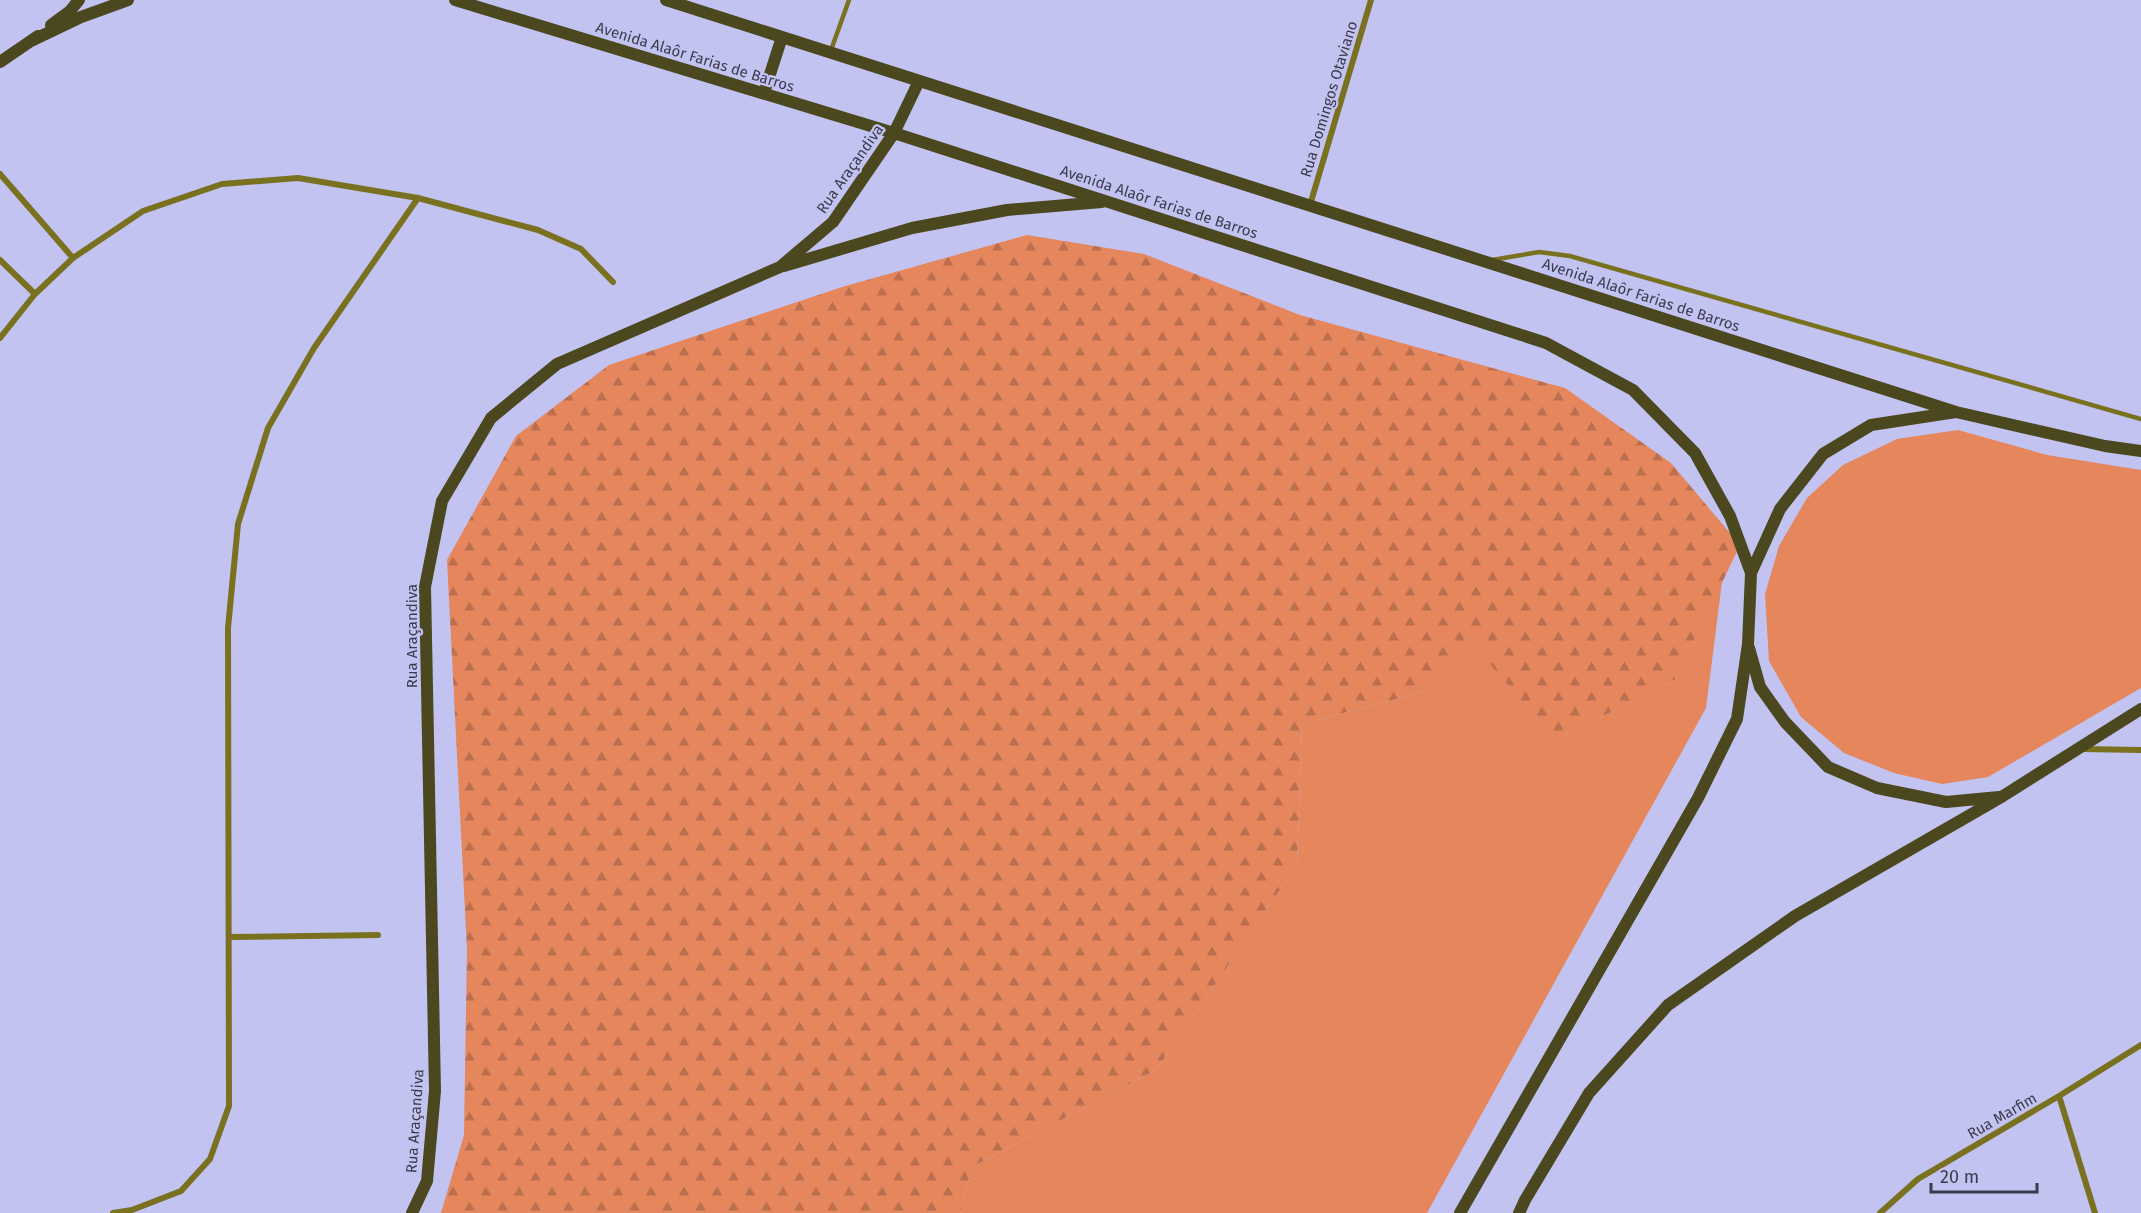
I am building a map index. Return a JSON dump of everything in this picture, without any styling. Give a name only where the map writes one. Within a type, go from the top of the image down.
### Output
[{"type":"street","points":[[0,62],[70,11],[79,0]]},
{"type":"street","points":[[33,40],[81,17],[128,0]]},
{"type":"street","name":"Avenida Alaôr Farias de Barros","points":[[455,0],[894,133],[1546,343],[1633,390],[1695,453],[1730,516],[1751,573]]},
{"type":"street","name":"Avenida Alaôr Farias de Barros","points":[[666,0],[1956,412],[2105,446],[2141,450]]},
{"type":"street","name":"Rua Domingos Otaviano","points":[[1310,205],[1371,0]]},
{"type":"street","points":[[764,93],[782,37]]},
{"type":"street","name":"Rua Araçandiva","points":[[412,1213],[427,1181],[435,1091],[425,587],[442,501],[491,418],[557,364],[780,267],[833,222],[894,133],[919,81]]},
{"type":"street","points":[[0,174],[73,258]]},
{"type":"street","points":[[0,338],[35,294],[73,258],[143,211],[222,184],[298,178],[418,198],[538,230],[581,249],[613,282]]},
{"type":"street","points":[[113,1213],[132,1210],[181,1191],[210,1159],[229,1106],[228,628],[238,524],[268,428],[314,348],[418,198]]},
{"type":"street","points":[[780,267],[912,228],[1007,210],[1108,202]]},
{"type":"street","points":[[0,260],[35,294]]},
{"type":"street","points":[[1460,1213],[1698,798],[1737,719],[1748,644],[1751,573],[1780,510],[1823,454],[1872,425],[1956,412]]},
{"type":"street","points":[[1748,644],[1760,687],[1785,722],[1828,767],[1877,788],[1946,802],[2003,796]]},
{"type":"street","points":[[1519,1213],[1590,1093],[1668,1005],[1795,916],[2003,796],[2141,709]]},
{"type":"street","points":[[2079,749],[2141,750]]},
{"type":"street","points":[[229,937],[378,935]]},
{"type":"street","name":"Rua Marfim","points":[[1880,1213],[1918,1179],[2141,1046]]},
{"type":"street","points":[[2059,1096],[2095,1213]]},
{"type":"lane","points":[[830,53],[849,0]]},
{"type":"lane","points":[[1487,261],[1539,252],[1570,256],[2141,419]]},
{"type":"green space","points":[[1027,235],[1144,254],[1300,315],[1565,388],[1671,463],[1740,545],[1676,679],[1556,740],[1471,642],[1422,692],[1302,724],[1297,865],[1156,1070],[972,1167],[960,1213],[441,1213],[464,1135],[467,950],[447,560],[516,436],[609,365],[842,287]]},
{"type":"green space","points":[[1958,430],[2047,455],[2141,470],[2141,688],[1988,777],[1942,784],[1894,773],[1844,753],[1801,717],[1769,661],[1765,594],[1779,546],[1807,498],[1843,465],[1897,439]]},
{"type":"green space","points":[[1722,582],[1706,708],[1427,1213],[960,1213],[972,1167],[1156,1070],[1297,865],[1302,724],[1422,692],[1471,641],[1556,740],[1676,679]]}]
